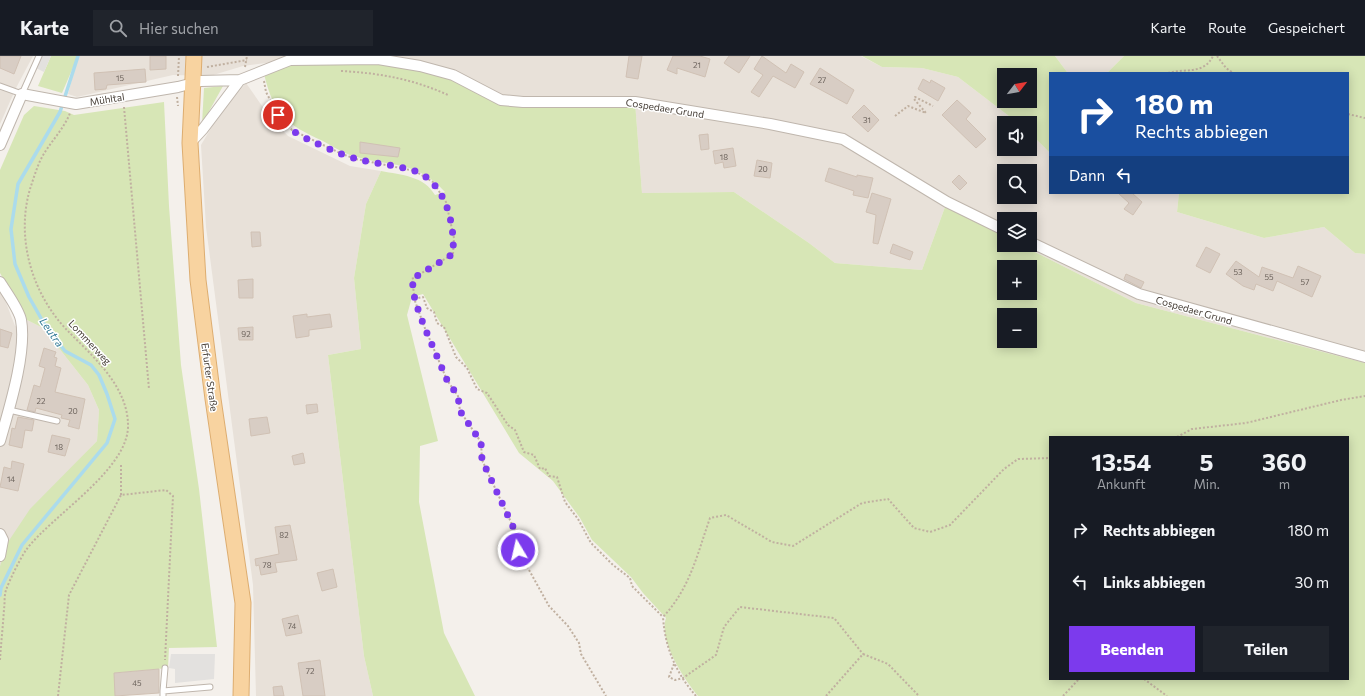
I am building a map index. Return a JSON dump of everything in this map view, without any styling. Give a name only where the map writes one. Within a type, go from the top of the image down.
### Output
[{"type":"main road","name":"Erfurter Straße","points":[[198,61],[185,85],[198,280],[243,603],[241,696]]},
{"type":"street","name":"Cospedaer Grund","points":[[185,85],[201,81],[240,80],[290,58],[378,59],[420,66],[453,75],[501,100],[523,102],[635,102],[770,124],[843,139],[947,202],[997,227]]},
{"type":"street","points":[[190,143],[203,129],[240,80]]},
{"type":"street","name":"Mühltal","points":[[22,94],[76,104],[185,85]]},
{"type":"street","points":[[0,145],[22,94]]},
{"type":"street","name":"Cospedaer Grund","points":[[1037,245],[1139,294],[1365,357]]},
{"type":"street","points":[[0,282],[21,319],[22,338],[9,410],[0,441]]},
{"type":"street","points":[[0,534],[3,540],[0,556]]},
{"type":"lane","points":[[22,94],[39,56]]},
{"type":"lane","name":"Mühltal","points":[[0,86],[22,94]]},
{"type":"lane","points":[[9,410],[57,421]]},
{"type":"lane","points":[[165,668],[163,694],[210,687]]},
{"type":"path","points":[[179,56],[185,85]]},
{"type":"path","points":[[1193,72],[1210,64],[1214,56]]},
{"type":"path","points":[[1217,56],[1226,68],[1232,72]]},
{"type":"path","points":[[198,61],[209,67],[247,60]]},
{"type":"path","points":[[334,70],[375,73],[401,78],[430,86],[448,95]]},
{"type":"path","points":[[262,75],[266,92],[278,115],[292,130],[356,159],[415,171],[433,182],[446,202],[454,238],[453,254],[412,279],[415,301],[437,358],[443,367],[447,380],[458,396],[460,411],[481,442],[482,460],[513,527],[518,550],[549,606],[568,626],[579,643],[581,654],[606,696]]},
{"type":"path","points":[[896,116],[908,106],[926,113],[914,99],[915,97],[933,106]]},
{"type":"path","name":"Lommerweg","points":[[0,660],[6,591],[26,551],[53,521],[109,469],[126,440],[128,424],[120,394],[107,372],[93,355],[65,327],[43,297],[26,252],[25,218],[35,175],[40,161],[76,104]]},
{"type":"path","points":[[124,110],[149,388]]},
{"type":"path","points":[[1349,114],[1365,118]]},
{"type":"path","points":[[415,301],[418,298],[423,297],[426,308],[434,312],[437,323],[444,327],[445,335],[449,338],[456,357],[467,368],[477,389],[487,393],[508,425],[515,430],[524,452],[534,455],[536,463],[540,469],[545,468],[549,476],[557,477],[565,502],[578,519],[591,543],[613,565],[630,578],[632,586],[663,617]]},
{"type":"path","points":[[1179,436],[1192,429],[1246,423],[1341,400],[1365,396]]},
{"type":"path","points":[[696,696],[670,656],[664,637],[663,617],[683,590],[697,561],[710,518],[726,515],[772,542],[793,546],[862,503],[888,499],[914,528],[930,532],[950,525],[1004,469],[1018,460],[1049,458]]},
{"type":"path","points":[[58,696],[69,595],[121,495],[121,465]]},
{"type":"path","points":[[121,495],[166,490],[173,496],[165,668]]},
{"type":"path","points":[[674,664],[669,677],[675,680],[683,678],[716,655],[724,627],[740,607],[834,618],[863,654],[888,664],[919,696]]},
{"type":"path","points":[[826,696],[863,654]]},
{"type":"path","points":[[1063,696],[1078,680]]},
{"type":"path","points":[[1145,680],[1167,696]]},
{"type":"shaded area","points":[[0,56],[33,56],[16,88],[0,124]]},
{"type":"shaded area","points":[[41,56],[51,56],[44,72],[36,68]]},
{"type":"shaded area","points":[[78,56],[861,56],[882,67],[922,68],[958,77],[1009,116],[997,116],[997,156],[1037,156],[1037,140],[1049,152],[1049,194],[1179,194],[1177,212],[1264,238],[1324,227],[1355,253],[1365,254],[1365,363],[1136,303],[1035,252],[1037,252],[1037,212],[997,212],[997,233],[945,207],[922,270],[835,263],[809,243],[734,192],[642,193],[635,102],[523,102],[290,60],[243,66],[210,76],[173,75],[77,97],[68,94]]},
{"type":"shaded area","points":[[1055,56],[1124,56],[1108,72],[1067,72]]},
{"type":"shaded area","points":[[246,83],[269,116],[288,136],[350,166],[381,171],[366,204],[354,278],[361,349],[328,355],[364,656],[373,696],[256,696],[253,585],[206,227],[201,145],[220,113]]},
{"type":"shaded area","points":[[0,287],[15,326],[26,328],[25,319],[43,328],[88,385],[99,410],[97,441],[73,466],[4,557],[0,566]]},
{"type":"shaded area","points":[[171,654],[215,654],[214,679],[175,683],[175,669],[169,668]]},
{"type":"green space","points":[[51,56],[78,56],[62,93],[38,86]]},
{"type":"green space","points":[[862,56],[1055,56],[1067,72],[1049,72],[1049,152],[1037,140],[1037,116],[1009,116],[998,108],[1037,108],[1037,68],[997,68],[997,107],[958,77],[922,68],[882,67]]},
{"type":"green space","points":[[1124,56],[1365,56],[1365,254],[1355,253],[1324,227],[1264,238],[1177,212],[1179,194],[1349,194],[1349,72],[1108,72]]},
{"type":"green space","points":[[290,60],[420,66],[501,100],[635,102],[642,193],[734,192],[809,243],[835,263],[922,270],[945,207],[997,233],[997,252],[1035,252],[1136,303],[1365,363],[1365,696],[698,696],[686,680],[669,648],[665,627],[666,618],[643,593],[631,577],[592,540],[580,518],[553,481],[519,453],[423,294],[412,297],[407,315],[438,441],[420,446],[419,502],[444,633],[475,696],[373,696],[364,656],[328,355],[361,349],[354,278],[366,204],[381,171],[404,175],[419,180],[435,195],[445,192],[424,174],[413,169],[349,155],[310,135],[283,116],[277,109],[272,99],[264,74]]},
{"type":"green space","points":[[223,86],[202,124],[204,88]]},
{"type":"green space","points":[[164,102],[169,206],[181,365],[199,489],[217,647],[169,648],[168,668],[115,673],[115,696],[0,696],[0,566],[8,542],[30,509],[97,441],[99,410],[88,385],[43,328],[25,319],[0,273],[0,170],[24,115],[34,106],[65,111],[74,115]]},
{"type":"building","points":[[0,56],[21,56],[14,74],[0,68]]},
{"type":"building","points":[[150,56],[166,56],[166,69],[150,70]]},
{"type":"building","points":[[629,56],[642,56],[638,79],[626,77]]},
{"type":"building","points":[[673,56],[700,56],[710,59],[705,77],[677,68],[677,74],[667,70]]},
{"type":"building","points":[[729,56],[750,56],[739,73],[724,63]]},
{"type":"building","points":[[762,56],[786,73],[791,64],[804,72],[795,88],[773,76],[759,97],[751,92],[763,75],[754,69]]},
{"type":"building","points":[[820,68],[854,90],[847,104],[810,84]]},
{"type":"building","points":[[145,69],[146,82],[107,85],[106,89],[95,90],[94,73]]},
{"type":"building","points":[[923,79],[930,83],[931,80],[945,88],[938,101],[918,89]]},
{"type":"building","points":[[957,100],[971,113],[966,119],[986,139],[976,148],[942,115]]},
{"type":"building","points":[[864,105],[879,120],[868,132],[852,117]]},
{"type":"building","points":[[708,134],[709,149],[701,150],[699,135]]},
{"type":"building","points":[[360,142],[400,148],[398,157],[360,153]]},
{"type":"building","points":[[733,148],[736,166],[724,168],[723,162],[715,164],[713,151]]},
{"type":"building","points":[[757,160],[772,163],[770,178],[754,176]]},
{"type":"building","points":[[829,168],[857,177],[857,175],[873,178],[868,198],[853,195],[854,191],[825,181]]},
{"type":"building","points":[[959,175],[967,183],[960,190],[952,182]]},
{"type":"building","points":[[872,193],[891,199],[878,244],[873,243],[876,215],[866,212]]},
{"type":"building","points":[[1119,194],[1133,194],[1142,202],[1133,215],[1124,209],[1129,203]]},
{"type":"building","points":[[251,232],[260,232],[261,246],[252,247]]},
{"type":"building","points":[[893,244],[913,252],[910,260],[890,253]]},
{"type":"building","points":[[1206,247],[1220,254],[1210,273],[1196,266]]},
{"type":"building","points":[[1236,261],[1259,277],[1262,267],[1293,278],[1298,266],[1321,276],[1312,297],[1277,281],[1273,291],[1256,284],[1254,290],[1243,286],[1226,274]]},
{"type":"building","points":[[1126,274],[1144,282],[1141,288],[1124,279]]},
{"type":"building","points":[[253,279],[253,298],[239,298],[238,280]]},
{"type":"building","points":[[307,314],[307,317],[330,314],[332,327],[309,330],[309,336],[296,338],[293,316]]},
{"type":"building","points":[[253,327],[253,340],[239,340],[238,328]]},
{"type":"building","points":[[0,329],[12,333],[8,348],[0,346]]},
{"type":"building","points":[[44,348],[56,352],[54,357],[57,358],[55,366],[61,368],[55,392],[85,399],[79,429],[68,426],[70,420],[61,418],[62,415],[36,408],[35,412],[27,410],[34,385],[40,387],[45,368],[39,366]]},
{"type":"building","points":[[317,404],[318,412],[307,414],[306,405]]},
{"type":"building","points":[[18,417],[34,420],[32,431],[25,430],[22,448],[9,445],[12,428],[15,429]]},
{"type":"building","points":[[267,417],[270,433],[251,436],[249,419]]},
{"type":"building","points":[[52,435],[70,439],[65,456],[48,452]]},
{"type":"building","points":[[303,453],[305,463],[294,465],[292,456]]},
{"type":"building","points":[[12,461],[24,464],[18,491],[0,487],[4,467],[11,469]]},
{"type":"building","points":[[290,525],[297,560],[275,563],[277,572],[261,575],[259,565],[256,566],[255,559],[279,554],[275,527]]},
{"type":"building","points":[[333,569],[337,587],[322,591],[317,573]]},
{"type":"building","points":[[298,615],[302,633],[286,636],[282,619]]},
{"type":"building","points":[[320,660],[325,696],[303,696],[298,663]]},
{"type":"building","points":[[159,669],[159,693],[115,696],[114,673]]},
{"type":"building","points":[[282,686],[284,696],[274,696],[273,687]]},
{"type":"waterway","name":"Leutra","points":[[0,595],[1,588],[22,545],[107,443],[115,419],[99,375],[91,365],[65,351],[46,327],[29,297],[15,264],[11,229],[18,184],[60,112],[78,56]]},
{"type":"route","points":[[278,115],[292,130],[342,154],[356,159],[415,171],[433,182],[446,202],[454,238],[453,254],[412,279],[415,301],[437,358],[443,367],[447,380],[458,396],[460,411],[464,418],[472,426],[481,442],[482,460],[516,533],[518,550]]}]
